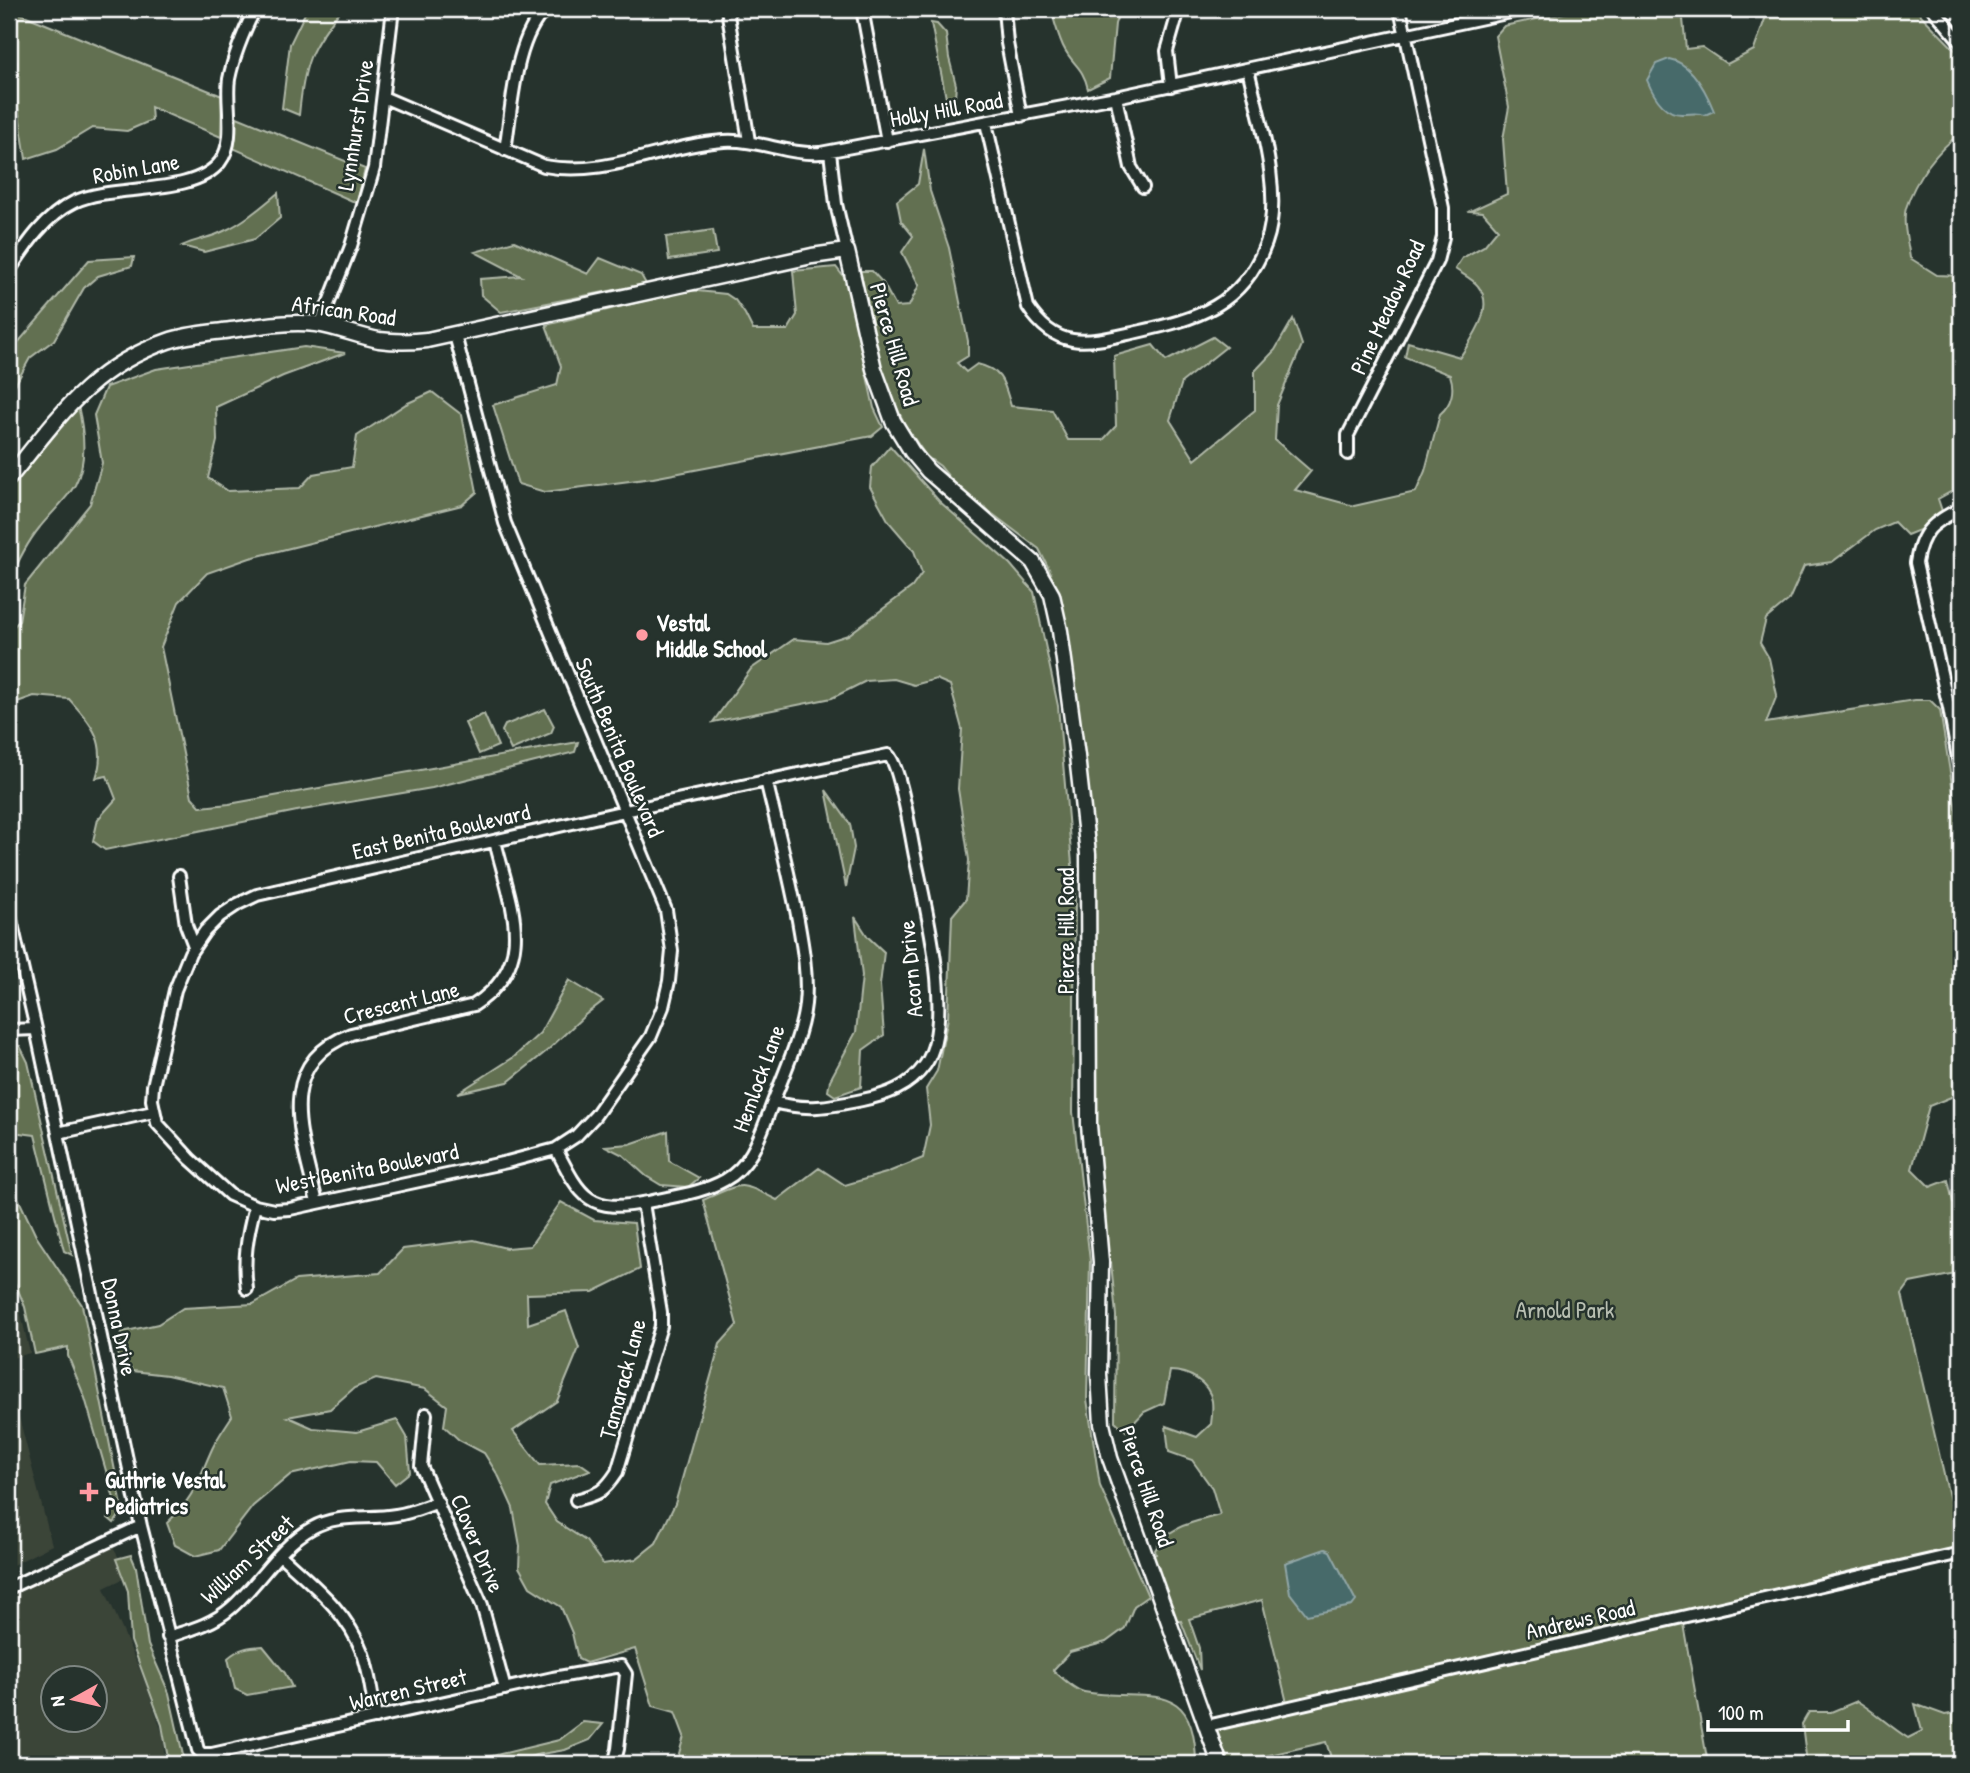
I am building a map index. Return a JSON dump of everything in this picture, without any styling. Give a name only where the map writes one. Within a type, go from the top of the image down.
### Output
[{"type":"street","name":"Robin Lane","points":[[11,263],[45,223],[75,201],[188,181],[206,174],[220,162],[228,138],[229,81],[255,9]]},
{"type":"street","name":"Lynnhurst Drive","points":[[320,325],[368,192],[374,168],[393,9]]},
{"type":"street","points":[[505,150],[522,49],[530,28],[546,9]]},
{"type":"street","points":[[727,9],[749,141]]},
{"type":"street","points":[[862,9],[887,141]]},
{"type":"street","points":[[1004,9],[1007,44],[1021,116]]},
{"type":"street","points":[[1171,86],[1167,51],[1179,9]]},
{"type":"street","name":"Pine Meadow Road","points":[[1348,454],[1348,435],[1437,261],[1443,237],[1443,208],[1400,9]]},
{"type":"street","name":"Holly Hill Road","points":[[383,97],[544,166],[560,169],[585,170],[723,141],[749,141],[800,154],[830,152],[1171,86],[1525,9]]},
{"type":"street","points":[[1933,9],[1961,42]]},
{"type":"street","points":[[986,123],[1028,307],[1036,320],[1048,331],[1064,339],[1090,342],[1191,319],[1215,307],[1231,294],[1256,265],[1272,223],[1272,189],[1248,69]]},
{"type":"street","points":[[1116,97],[1131,167],[1143,187]]},
{"type":"street","name":"Pierce Hill Road","points":[[830,152],[836,204],[846,251],[874,369],[893,421],[912,452],[928,471],[1033,562],[1052,595],[1060,631],[1088,854],[1089,1125],[1101,1262],[1099,1374],[1102,1424],[1110,1458],[1220,1764]]},
{"type":"street","name":"African Road","points":[[9,478],[80,394],[102,374],[134,355],[169,340],[282,323],[320,325],[378,340],[405,342],[455,335],[760,267],[846,251]]},
{"type":"street","name":"South Benita Boulevard","points":[[455,335],[505,523],[666,910],[671,943],[670,981],[651,1036],[596,1116],[576,1136],[556,1149]]},
{"type":"street","points":[[1961,508],[1928,528],[1919,545],[1916,563],[1949,708],[1961,775]]},
{"type":"street","name":"East Benita Boulevard","points":[[153,1112],[155,1077],[175,990],[194,946],[220,916],[238,904],[257,895],[884,755]]},
{"type":"street","name":"Acorn Drive","points":[[773,1102],[813,1109],[884,1095],[913,1079],[931,1052],[936,1032],[937,996],[932,937],[900,784],[893,759],[884,755]]},
{"type":"street","name":"Hemlock Lane","points":[[556,1149],[582,1194],[593,1201],[615,1207],[695,1192],[725,1181],[737,1171],[757,1144],[801,1025],[805,1004],[805,958],[766,780]]},
{"type":"street","name":"Crescent Lane","points":[[317,1203],[297,1106],[304,1071],[316,1056],[334,1041],[351,1034],[474,1005],[489,995],[505,978],[515,952],[515,932],[495,841]]},
{"type":"street","points":[[179,876],[186,925],[194,946]]},
{"type":"street","name":"Donna Drive","points":[[9,911],[141,1526],[198,1750]]},
{"type":"street","points":[[9,1030],[36,1029]]},
{"type":"street","points":[[58,1133],[153,1112]]},
{"type":"street","name":"West Benita Boulevard","points":[[153,1112],[157,1123],[190,1159],[230,1195],[255,1206],[274,1210],[290,1209],[556,1149]]},
{"type":"street","name":"Tamarack Lane","points":[[576,1500],[599,1494],[607,1488],[617,1472],[661,1326],[643,1203]]},
{"type":"street","points":[[247,1289],[244,1265],[246,1242],[255,1206]]},
{"type":"street","name":"Clover Drive","points":[[426,1414],[421,1466],[482,1605],[505,1689]]},
{"type":"street","name":"William Street","points":[[168,1637],[204,1625],[221,1616],[309,1529],[327,1521],[394,1516],[438,1502]]},
{"type":"street","points":[[9,1588],[141,1526]]},
{"type":"street","name":"Andrews Road","points":[[1207,1726],[1961,1553]]},
{"type":"street","points":[[280,1555],[338,1609],[353,1632],[364,1657],[376,1718]]},
{"type":"street","name":"Warren Street","points":[[198,1750],[202,1754],[212,1754],[621,1666],[625,1672],[618,1749],[614,1764]]},
{"type":"shaded area","points":[[9,1280],[19,1306],[30,1353],[9,1359]]},
{"type":"shaded area","points":[[9,1378],[52,1545],[9,1567]]},
{"type":"shaded area","points":[[111,1544],[129,1576],[104,1588],[146,1684],[164,1738],[164,1764],[9,1764],[9,1594]]},
{"type":"green space","points":[[9,9],[222,96],[221,137],[151,107],[152,120],[127,131],[92,128],[57,149],[26,159],[17,101],[17,62],[9,49]]},
{"type":"green space","points":[[307,9],[342,9],[322,35],[310,57],[303,82],[299,115],[282,108],[290,44]]},
{"type":"green space","points":[[1060,9],[1120,9],[1115,24],[1110,78],[1088,89],[1083,75],[1066,52],[1058,34],[1052,13]]},
{"type":"green space","name":"Arnold Park","points":[[1583,9],[1682,9],[1686,49],[1702,47],[1727,64],[1754,50],[1766,16],[1762,9],[1915,9],[1961,56],[1961,133],[1944,148],[1921,176],[1906,208],[1905,220],[1910,258],[1937,275],[1961,276],[1961,486],[1938,499],[1942,511],[1922,529],[1907,535],[1894,522],[1875,530],[1832,562],[1804,566],[1789,600],[1766,619],[1760,643],[1769,658],[1777,695],[1766,723],[1915,700],[1930,700],[1940,710],[1961,828],[1961,1093],[1929,1106],[1912,1169],[1930,1187],[1948,1180],[1953,1202],[1961,1206],[1961,1273],[1910,1283],[1902,1294],[1961,1548],[1682,1618],[1708,1764],[1333,1764],[1326,1742],[1220,1764],[1207,1726],[1288,1707],[1262,1600],[1189,1619],[1199,1648],[1200,1670],[1181,1621],[1171,1623],[1147,1557],[1156,1554],[1155,1550],[1160,1542],[1175,1530],[1220,1515],[1212,1488],[1192,1460],[1169,1452],[1166,1426],[1197,1437],[1211,1424],[1212,1401],[1207,1388],[1190,1375],[1170,1371],[1164,1403],[1144,1412],[1126,1431],[1115,1421],[1116,1316],[1111,1262],[1101,1262],[1089,1125],[1089,888],[1077,756],[1042,575],[1051,573],[1039,549],[958,488],[940,466],[926,456],[905,425],[885,383],[859,271],[872,271],[883,283],[896,307],[909,306],[919,285],[902,252],[913,236],[901,221],[897,201],[918,184],[924,149],[930,191],[949,248],[968,341],[968,356],[957,363],[966,372],[977,364],[992,370],[1004,384],[1011,406],[1052,410],[1068,440],[1103,440],[1116,426],[1114,356],[1153,345],[1166,361],[1213,337],[1226,347],[1182,382],[1170,420],[1195,460],[1255,410],[1255,371],[1275,350],[1293,319],[1302,345],[1277,405],[1275,440],[1311,471],[1295,490],[1354,506],[1416,492],[1425,471],[1440,414],[1450,401],[1452,386],[1450,375],[1405,357],[1408,342],[1460,357],[1476,332],[1484,304],[1483,295],[1476,283],[1455,269],[1462,258],[1484,246],[1498,229],[1483,212],[1470,211],[1507,194],[1503,139],[1509,107],[1495,36],[1504,26]]},
{"type":"green space","points":[[931,23],[937,24],[946,34],[956,85],[954,108],[948,108]]},
{"type":"green space","points":[[237,117],[365,169],[357,203],[233,148]]},
{"type":"green space","points":[[278,193],[280,218],[255,239],[204,252],[182,246],[231,227]]},
{"type":"green space","points":[[713,230],[717,253],[669,260],[666,237]]},
{"type":"green space","points":[[514,241],[588,274],[600,258],[641,275],[646,284],[501,312],[481,295],[480,279],[521,276],[475,252]]},
{"type":"green space","points":[[134,257],[132,266],[98,276],[84,288],[54,340],[30,358],[9,396],[9,353],[89,260]]},
{"type":"green space","points":[[836,267],[846,280],[874,408],[883,427],[872,436],[653,478],[545,492],[518,484],[493,405],[557,385],[561,366],[546,325],[688,290],[726,294],[735,300],[753,330],[788,330],[797,315],[793,271]]},
{"type":"green space","points":[[304,347],[345,353],[283,376],[216,407],[217,441],[208,478],[228,491],[300,488],[313,474],[352,467],[357,436],[406,404],[432,392],[462,415],[477,492],[462,505],[250,558],[207,573],[179,602],[161,647],[192,797],[201,807],[229,804],[578,742],[575,752],[432,788],[297,811],[105,850],[93,841],[98,819],[116,799],[107,776],[96,778],[100,754],[99,744],[91,726],[69,699],[34,696],[9,705],[9,631],[19,621],[25,585],[90,504],[102,463],[94,415],[106,387],[156,369]]},
{"type":"green space","points":[[78,406],[84,446],[79,476],[71,491],[30,540],[9,583],[9,490]]},
{"type":"green space","points":[[890,446],[939,501],[1010,564],[1034,592],[1058,706],[1075,898],[1073,1112],[1090,1261],[1087,1399],[1100,1486],[1148,1596],[1134,1606],[1125,1628],[1106,1642],[1070,1652],[1053,1670],[1080,1691],[1163,1698],[1176,1705],[1187,1716],[1193,1736],[1196,1764],[676,1764],[684,1736],[675,1712],[653,1706],[635,1649],[586,1663],[578,1659],[572,1633],[561,1607],[530,1587],[519,1567],[520,1546],[513,1508],[499,1477],[484,1453],[459,1440],[444,1426],[447,1406],[425,1389],[376,1379],[354,1388],[330,1409],[288,1417],[313,1428],[357,1432],[397,1420],[407,1437],[410,1472],[395,1484],[376,1462],[351,1461],[290,1475],[253,1506],[219,1550],[195,1556],[175,1545],[167,1523],[190,1497],[214,1445],[232,1416],[223,1388],[167,1375],[133,1371],[118,1356],[122,1332],[158,1324],[183,1308],[253,1304],[296,1280],[380,1273],[403,1249],[474,1240],[506,1248],[530,1246],[561,1202],[594,1220],[634,1223],[640,1269],[593,1292],[527,1294],[528,1324],[566,1311],[579,1348],[557,1401],[513,1431],[540,1465],[580,1463],[590,1470],[550,1485],[545,1504],[557,1522],[586,1541],[603,1564],[636,1559],[656,1543],[675,1504],[720,1344],[737,1325],[703,1200],[740,1186],[754,1189],[777,1200],[819,1168],[845,1185],[923,1158],[930,1125],[926,1089],[937,1071],[948,1018],[952,916],[966,899],[969,860],[958,789],[962,729],[950,685],[936,679],[914,685],[894,679],[866,681],[832,698],[713,722],[751,669],[794,639],[826,642],[848,635],[912,587],[922,573],[914,551],[889,522],[870,487],[872,467]]},
{"type":"green space","points":[[545,709],[554,726],[551,733],[511,750],[502,731],[505,725]]},
{"type":"green space","points":[[484,714],[498,746],[479,754],[465,723]]},
{"type":"green space","points":[[826,790],[850,824],[854,848],[846,887]]},
{"type":"green space","points":[[855,917],[868,937],[884,952],[880,985],[884,1035],[863,1050],[861,1087],[835,1096],[828,1091],[830,1080],[856,1032],[862,976]]},
{"type":"green space","points":[[569,980],[603,1001],[508,1082],[458,1093],[514,1057],[540,1033]]},
{"type":"green space","points":[[9,1043],[20,1046],[28,1062],[72,1255],[64,1251],[35,1135],[12,1132],[9,1137]]},
{"type":"green space","points":[[668,1131],[669,1161],[699,1178],[688,1187],[661,1185],[646,1176],[623,1155],[605,1146],[630,1144]]},
{"type":"green space","points":[[9,1179],[36,1236],[82,1305],[123,1511],[114,1523],[108,1518],[115,1502],[85,1398],[68,1356],[68,1347],[35,1354],[25,1307],[9,1268]]},
{"type":"green space","points":[[131,1555],[136,1567],[148,1645],[169,1693],[185,1764],[169,1764],[162,1725],[131,1641],[128,1591],[116,1559]]},
{"type":"green space","points":[[263,1646],[285,1673],[292,1687],[247,1695],[235,1689],[228,1658],[244,1649]]},
{"type":"green space","points":[[1857,1701],[1908,1738],[1922,1731],[1915,1704],[1945,1715],[1961,1712],[1961,1764],[1807,1764],[1802,1724],[1809,1712],[1831,1712]]},
{"type":"green space","points":[[583,1722],[603,1724],[590,1740],[565,1750],[508,1764],[459,1764],[559,1740]]},
{"type":"water","points":[[1669,59],[1685,66],[1691,72],[1714,111],[1705,115],[1676,113],[1660,103],[1647,80],[1656,64]]},
{"type":"water","points":[[1325,1549],[1330,1551],[1356,1601],[1352,1606],[1307,1615],[1290,1593],[1285,1563]]},
{"type":"place","name":"Vestal Middle School","points":[[642,635]]},
{"type":"place","name":"Guthrie Vestal Pediatrics","points":[[89,1492]]}]
